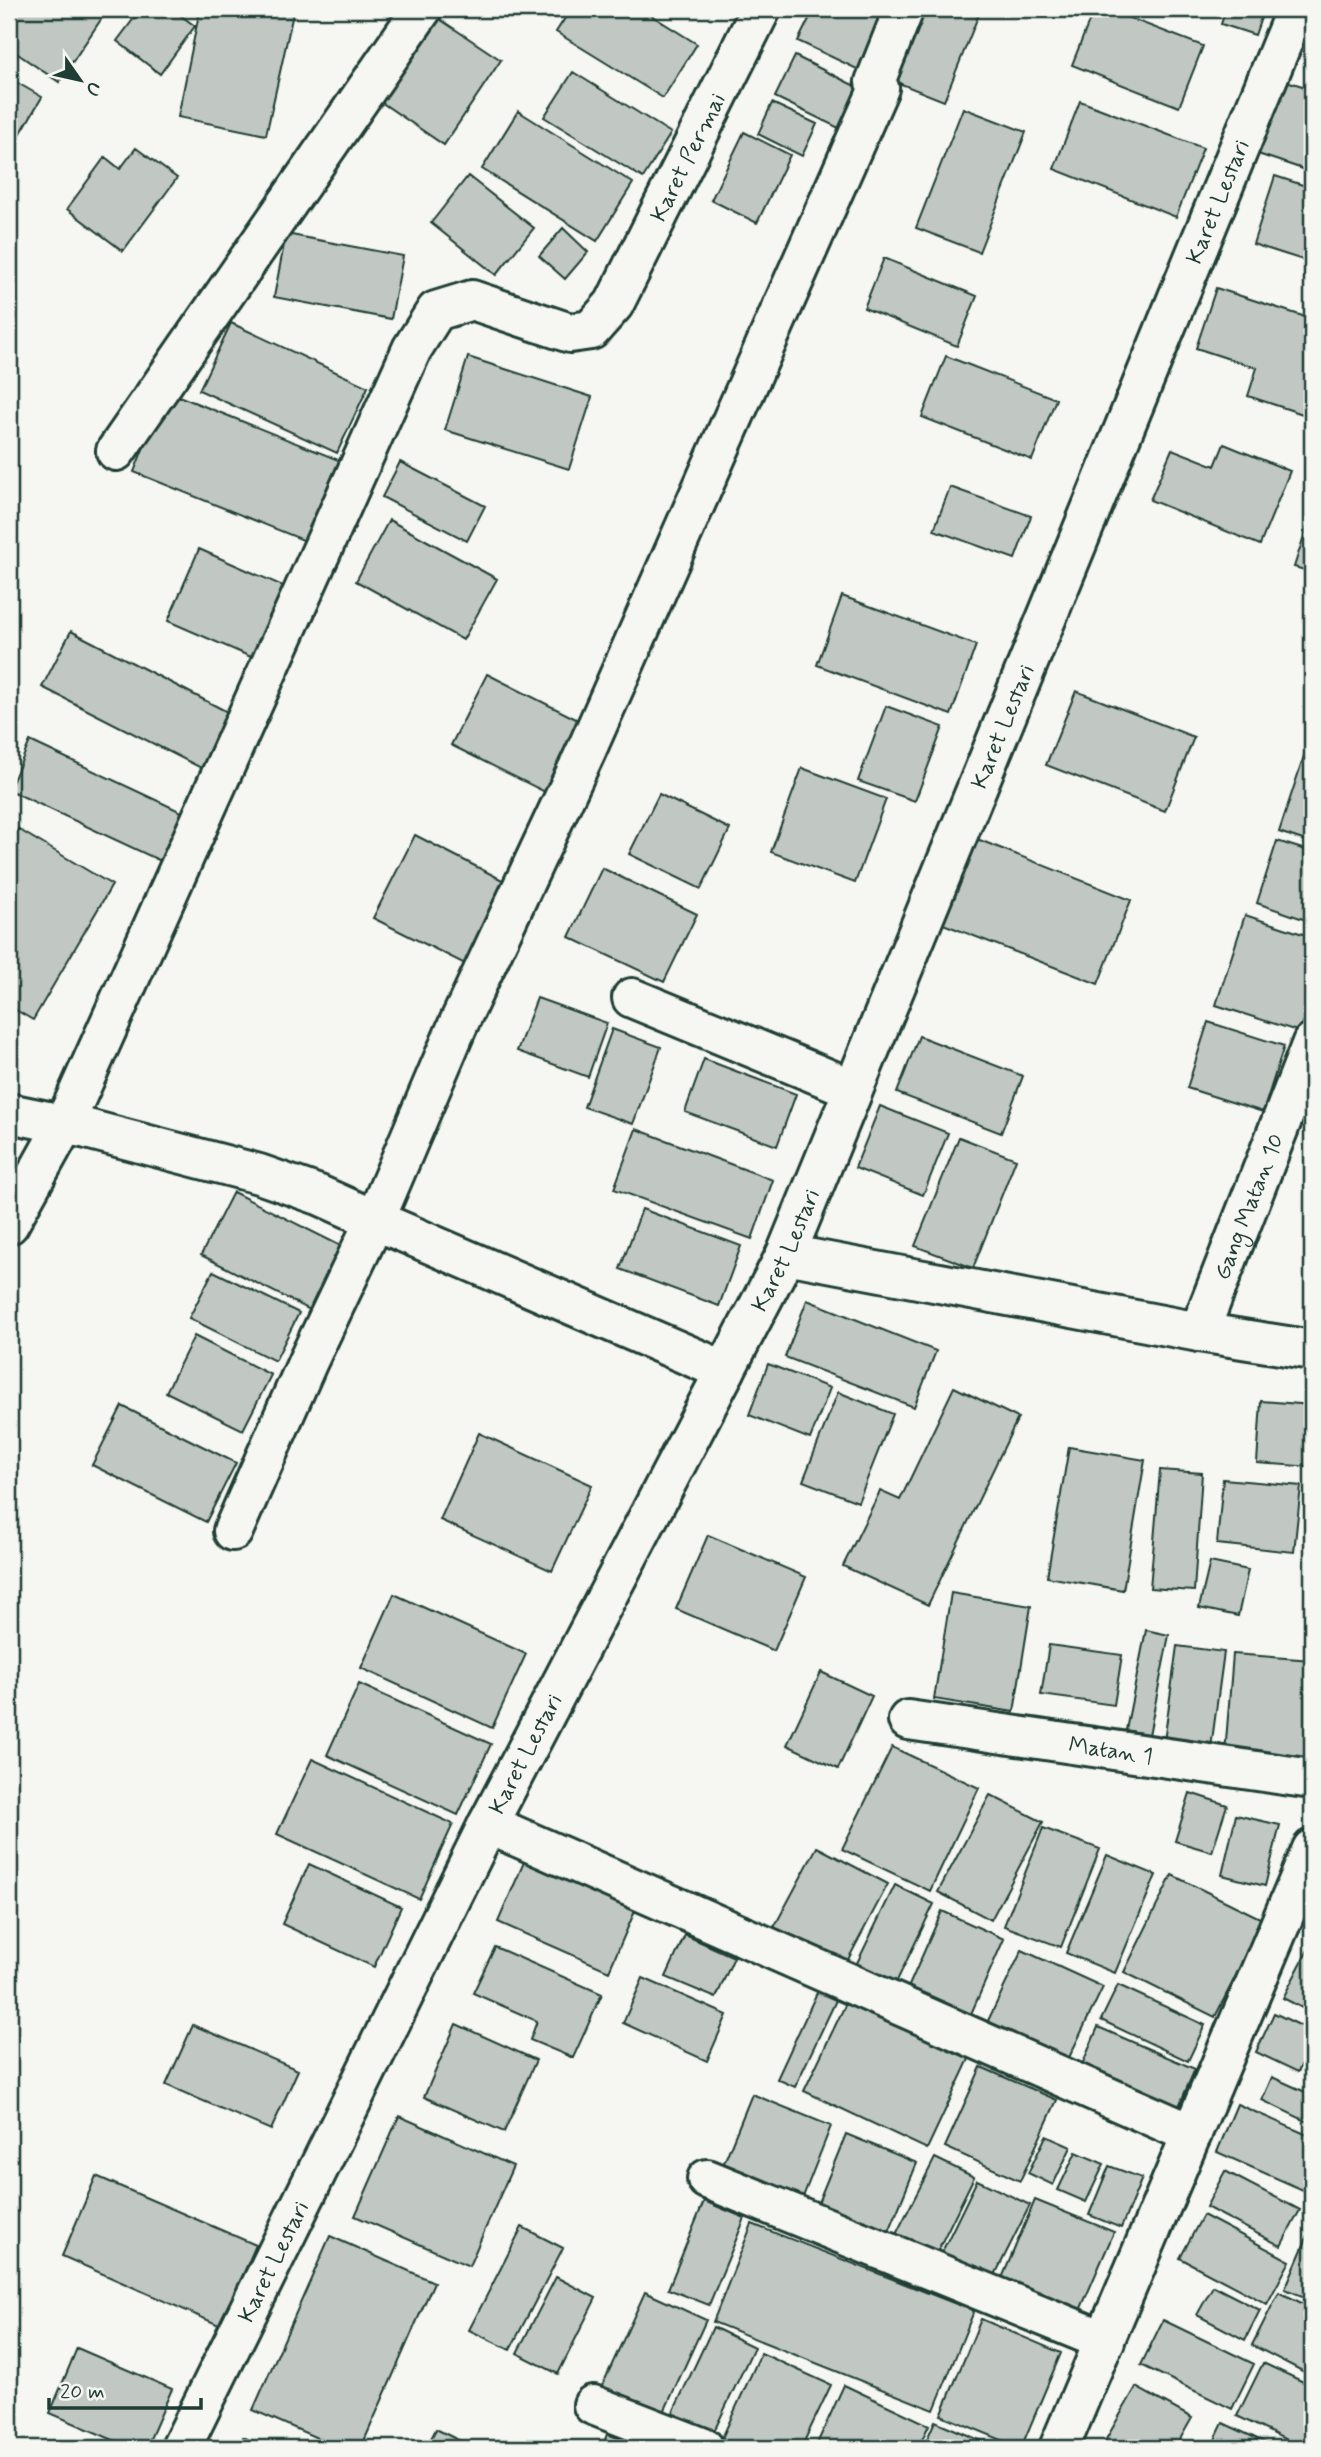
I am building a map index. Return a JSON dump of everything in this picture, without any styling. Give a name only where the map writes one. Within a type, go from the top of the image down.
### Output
[{"type":"street","points":[[116,451],[422,9]]},
{"type":"street","name":"Karet Permai","points":[[9,1224],[64,1125],[412,349],[436,311],[472,300],[570,333],[591,330],[614,304],[761,9]]},
{"type":"street","points":[[233,1531],[308,1361],[375,1220],[457,1027],[592,738],[879,88],[875,82],[904,9]]},
{"type":"street","name":"Karet Lestari","points":[[181,2448],[488,1824],[786,1254],[1296,9]]},
{"type":"street","points":[[632,998],[853,1089]]},
{"type":"street","name":"Gang Matan 10","points":[[1199,1332],[1312,1042]]},
{"type":"street","points":[[9,1114],[64,1125],[259,1174],[319,1195],[725,1371]]},
{"type":"street","points":[[786,1254],[1199,1332],[1312,1350]]},
{"type":"street","name":"Matan 1","points":[[908,1720],[1312,1779]]},
{"type":"street","points":[[488,1824],[1192,2134]]},
{"type":"street","points":[[1059,2448],[1312,1849]]},
{"type":"street","points":[[707,2179],[1105,2342]]},
{"type":"street","points":[[593,2406],[704,2448]]},
{"type":"building","points":[[9,9],[108,9],[59,82],[9,48]]},
{"type":"building","points":[[141,9],[172,9],[195,26],[160,74],[117,41]]},
{"type":"building","points":[[200,9],[294,9],[266,135],[178,117]]},
{"type":"building","points":[[571,9],[641,9],[697,44],[663,98],[556,32]]},
{"type":"building","points":[[814,9],[889,9],[859,70],[798,41]]},
{"type":"building","points":[[914,9],[981,9],[944,101],[886,78]]},
{"type":"building","points":[[1094,9],[1106,9],[1203,46],[1179,107],[1072,65]]},
{"type":"building","points":[[1226,9],[1264,9],[1255,35],[1221,24]]},
{"type":"building","points":[[432,14],[501,60],[444,145],[375,98]]},
{"type":"building","points":[[795,56],[871,94],[851,134],[775,97]]},
{"type":"building","points":[[573,72],[671,133],[643,178],[544,117]]},
{"type":"building","points":[[9,78],[42,97],[9,153]]},
{"type":"building","points":[[1283,80],[1312,89],[1312,172],[1258,154]]},
{"type":"building","points":[[1080,101],[1203,148],[1176,217],[1054,169]]},
{"type":"building","points":[[772,103],[817,124],[802,156],[758,134]]},
{"type":"building","points":[[963,108],[1026,132],[979,252],[916,228]]},
{"type":"building","points":[[518,111],[633,183],[597,241],[482,169]]},
{"type":"building","points":[[744,132],[790,155],[757,223],[711,200]]},
{"type":"building","points":[[136,148],[177,178],[123,251],[67,209],[105,157],[120,169]]},
{"type":"building","points":[[468,176],[534,228],[496,275],[431,223]]},
{"type":"building","points":[[1275,176],[1312,188],[1312,263],[1253,244]]},
{"type":"building","points":[[563,228],[588,252],[565,279],[539,256]]},
{"type":"building","points":[[286,234],[403,256],[391,319],[274,297]]},
{"type":"building","points":[[884,258],[977,296],[957,346],[864,308]]},
{"type":"building","points":[[1216,288],[1312,319],[1312,417],[1248,396],[1257,368],[1196,348]]},
{"type":"building","points":[[231,323],[368,387],[337,453],[199,390]]},
{"type":"building","points":[[946,356],[1056,399],[1032,460],[922,417]]},
{"type":"building","points":[[468,357],[592,397],[569,469],[445,430]]},
{"type":"building","points":[[166,391],[351,465],[318,546],[134,472]]},
{"type":"building","points":[[1224,444],[1290,471],[1260,545],[1150,500],[1172,449],[1215,466]]},
{"type":"building","points":[[400,462],[485,506],[467,541],[382,497]]},
{"type":"building","points":[[950,487],[1031,516],[1015,559],[934,530]]},
{"type":"building","points":[[1312,511],[1312,572],[1294,567]]},
{"type":"building","points":[[389,520],[497,579],[463,640],[356,581]]},
{"type":"building","points":[[199,549],[292,590],[260,661],[168,621]]},
{"type":"building","points":[[842,596],[976,645],[951,715],[817,665]]},
{"type":"building","points":[[71,631],[241,719],[213,774],[42,687]]},
{"type":"building","points":[[487,674],[594,728],[559,799],[451,745]]},
{"type":"building","points":[[1076,691],[1194,737],[1165,811],[1046,765]]},
{"type":"building","points":[[886,706],[943,727],[915,801],[858,781]]},
{"type":"building","points":[[30,741],[190,816],[167,864],[9,790]]},
{"type":"building","points":[[1305,753],[1312,755],[1312,843],[1279,832]]},
{"type":"building","points":[[802,768],[886,799],[855,883],[771,852]]},
{"type":"building","points":[[659,794],[730,829],[701,889],[629,854]]},
{"type":"building","points":[[18,829],[112,885],[33,1020],[9,1006],[9,846]]},
{"type":"building","points":[[415,835],[512,885],[471,967],[373,918]]},
{"type":"building","points":[[977,839],[1131,900],[1098,984],[943,924]]},
{"type":"building","points":[[1277,841],[1312,852],[1312,922],[1257,903]]},
{"type":"building","points":[[602,868],[697,914],[664,982],[569,937]]},
{"type":"building","points":[[1245,915],[1312,937],[1312,995],[1300,1032],[1216,1005]]},
{"type":"building","points":[[537,998],[607,1023],[588,1077],[517,1051]]},
{"type":"building","points":[[1208,1022],[1284,1046],[1263,1112],[1187,1088]]},
{"type":"building","points":[[612,1029],[661,1047],[633,1124],[584,1107]]},
{"type":"building","points":[[919,1036],[1023,1076],[1001,1133],[897,1093]]},
{"type":"building","points":[[704,1059],[796,1094],[777,1146],[685,1112]]},
{"type":"building","points":[[880,1106],[948,1133],[923,1195],[855,1168]]},
{"type":"building","points":[[636,1129],[773,1180],[752,1239],[614,1189]]},
{"type":"building","points":[[959,1137],[1016,1159],[973,1268],[915,1246]]},
{"type":"building","points":[[233,1192],[341,1246],[310,1310],[201,1255]]},
{"type":"building","points":[[642,1209],[741,1246],[719,1306],[620,1269]]},
{"type":"building","points":[[213,1271],[299,1313],[275,1361],[189,1318]]},
{"type":"building","points":[[807,1300],[936,1351],[914,1407],[785,1357]]},
{"type":"building","points":[[194,1336],[271,1375],[243,1430],[166,1392]]},
{"type":"building","points":[[768,1364],[830,1388],[810,1439],[749,1415]]},
{"type":"building","points":[[954,1387],[1018,1418],[928,1605],[843,1566],[880,1491],[900,1500]]},
{"type":"building","points":[[838,1392],[893,1414],[858,1502],[803,1481]]},
{"type":"building","points":[[1261,1401],[1312,1405],[1312,1467],[1257,1463]]},
{"type":"building","points":[[122,1406],[236,1463],[206,1522],[92,1465]]},
{"type":"building","points":[[479,1433],[592,1485],[552,1571],[440,1520]]},
{"type":"building","points":[[1069,1447],[1145,1460],[1123,1590],[1047,1577]]},
{"type":"building","points":[[1160,1470],[1202,1473],[1194,1591],[1150,1588]]},
{"type":"building","points":[[1223,1479],[1301,1486],[1294,1552],[1217,1544]]},
{"type":"building","points":[[708,1535],[806,1577],[774,1651],[676,1609]]},
{"type":"building","points":[[1210,1562],[1248,1570],[1238,1616],[1199,1608]]},
{"type":"building","points":[[951,1593],[1031,1606],[1014,1712],[934,1699]]},
{"type":"building","points":[[394,1594],[526,1654],[492,1728],[361,1668]]},
{"type":"building","points":[[1146,1630],[1169,1635],[1149,1735],[1126,1730]]},
{"type":"building","points":[[1049,1645],[1122,1655],[1114,1705],[1041,1695]]},
{"type":"building","points":[[1177,1646],[1224,1652],[1211,1748],[1164,1742]]},
{"type":"building","points":[[1233,1654],[1312,1660],[1312,1761],[1225,1754]]},
{"type":"building","points":[[821,1672],[872,1696],[838,1769],[787,1745]]},
{"type":"building","points":[[359,1684],[491,1744],[458,1815],[327,1755]]},
{"type":"building","points":[[892,1747],[979,1788],[930,1891],[842,1849]]},
{"type":"building","points":[[312,1759],[453,1824],[419,1899],[277,1834]]},
{"type":"building","points":[[1190,1793],[1227,1805],[1212,1852],[1175,1841]]},
{"type":"building","points":[[990,1795],[1043,1822],[991,1920],[938,1892]]},
{"type":"building","points":[[1236,1815],[1280,1825],[1265,1886],[1222,1875]]},
{"type":"building","points":[[1043,1828],[1100,1849],[1061,1947],[1004,1926]]},
{"type":"building","points":[[817,1847],[888,1884],[843,1969],[772,1931]]},
{"type":"building","points":[[1107,1855],[1156,1875],[1115,1973],[1066,1953]]},
{"type":"building","points":[[524,1862],[635,1911],[609,1971],[498,1922]]},
{"type":"building","points":[[309,1864],[401,1907],[374,1967],[282,1924]]},
{"type":"building","points":[[1172,1875],[1264,1920],[1215,2017],[1124,1972]]},
{"type":"building","points":[[895,1885],[934,1904],[894,1987],[855,1967]]},
{"type":"building","points":[[942,1911],[1004,1939],[967,2023],[904,1997]]},
{"type":"building","points":[[685,1935],[734,1957],[716,1998],[666,1977]]},
{"type":"building","points":[[1312,1942],[1312,2013],[1283,1998]]},
{"type":"building","points":[[495,1947],[602,1994],[573,2058],[530,2040],[537,2021],[473,1993]]},
{"type":"building","points":[[1022,1950],[1103,1987],[1065,2066],[984,2029]]},
{"type":"building","points":[[643,1978],[727,2015],[707,2061],[623,2023]]},
{"type":"building","points":[[1118,1985],[1205,2025],[1188,2061],[1101,2020]]},
{"type":"building","points":[[820,1986],[839,1994],[795,2087],[777,2079]]},
{"type":"building","points":[[847,2001],[970,2057],[927,2149],[804,2091]]},
{"type":"building","points":[[1274,2013],[1312,2031],[1312,2042],[1298,2072],[1256,2052]]},
{"type":"building","points":[[456,2024],[536,2060],[504,2132],[424,2097]]},
{"type":"building","points":[[193,2025],[298,2070],[271,2130],[166,2085]]},
{"type":"building","points":[[1098,2027],[1195,2069],[1176,2113],[1079,2072]]},
{"type":"building","points":[[981,2067],[1057,2100],[1020,2181],[945,2147]]},
{"type":"building","points":[[1272,2077],[1312,2095],[1312,2124],[1262,2100]]},
{"type":"building","points":[[752,2094],[831,2126],[799,2207],[719,2175]]},
{"type":"building","points":[[1237,2104],[1312,2137],[1312,2170],[1303,2190],[1217,2152]]},
{"type":"building","points":[[399,2116],[513,2166],[469,2266],[355,2216]]},
{"type":"building","points":[[846,2134],[917,2163],[886,2239],[815,2210]]},
{"type":"building","points":[[1046,2136],[1071,2147],[1053,2185],[1028,2173]]},
{"type":"building","points":[[1076,2152],[1104,2164],[1086,2202],[1058,2190]]},
{"type":"building","points":[[935,2158],[974,2177],[931,2264],[891,2244]]},
{"type":"building","points":[[1109,2166],[1142,2178],[1121,2228],[1089,2215]]},
{"type":"building","points":[[1225,2171],[1300,2210],[1281,2246],[1206,2207]]},
{"type":"building","points":[[96,2176],[256,2245],[221,2326],[62,2256]]},
{"type":"building","points":[[977,2180],[1030,2205],[988,2289],[936,2264]]},
{"type":"building","points":[[1035,2200],[1114,2232],[1075,2322],[997,2290]]},
{"type":"building","points":[[704,2201],[745,2218],[709,2305],[668,2289]]},
{"type":"building","points":[[1203,2215],[1290,2261],[1267,2304],[1180,2258]]},
{"type":"building","points":[[752,2224],[974,2311],[934,2410],[713,2322]]},
{"type":"building","points":[[1312,2226],[1312,2300],[1285,2289]]},
{"type":"building","points":[[522,2227],[563,2248],[510,2350],[469,2330]]},
{"type":"building","points":[[330,2236],[434,2282],[361,2448],[340,2448],[253,2410]]},
{"type":"building","points":[[556,2277],[596,2298],[558,2374],[517,2353]]},
{"type":"building","points":[[1213,2286],[1260,2310],[1245,2340],[1197,2315]]},
{"type":"building","points":[[645,2292],[706,2320],[659,2423],[598,2395]]},
{"type":"building","points":[[1279,2292],[1312,2308],[1312,2376],[1252,2345]]},
{"type":"building","points":[[981,2319],[1061,2353],[1021,2448],[941,2415]]},
{"type":"building","points":[[1163,2320],[1254,2364],[1232,2409],[1141,2365]]},
{"type":"building","points":[[713,2327],[754,2347],[709,2442],[668,2423]]},
{"type":"building","points":[[77,2348],[172,2389],[146,2448],[132,2448],[50,2413]]},
{"type":"building","points":[[761,2353],[831,2385],[801,2448],[744,2448],[722,2438]]},
{"type":"building","points":[[1263,2363],[1312,2386],[1312,2424],[1301,2447],[1237,2416]]},
{"type":"building","points":[[844,2385],[929,2425],[918,2448],[815,2448]]},
{"type":"building","points":[[1136,2387],[1192,2418],[1175,2448],[1101,2448]]},
{"type":"building","points":[[935,2421],[998,2448],[923,2448]]},
{"type":"building","points":[[1223,2423],[1277,2448],[1211,2448]]},
{"type":"building","points":[[436,2429],[474,2448],[426,2448]]},
{"type":"building","points":[[607,2434],[639,2446],[602,2448]]},
{"type":"building","points":[[243,2437],[268,2448],[239,2448]]}]
